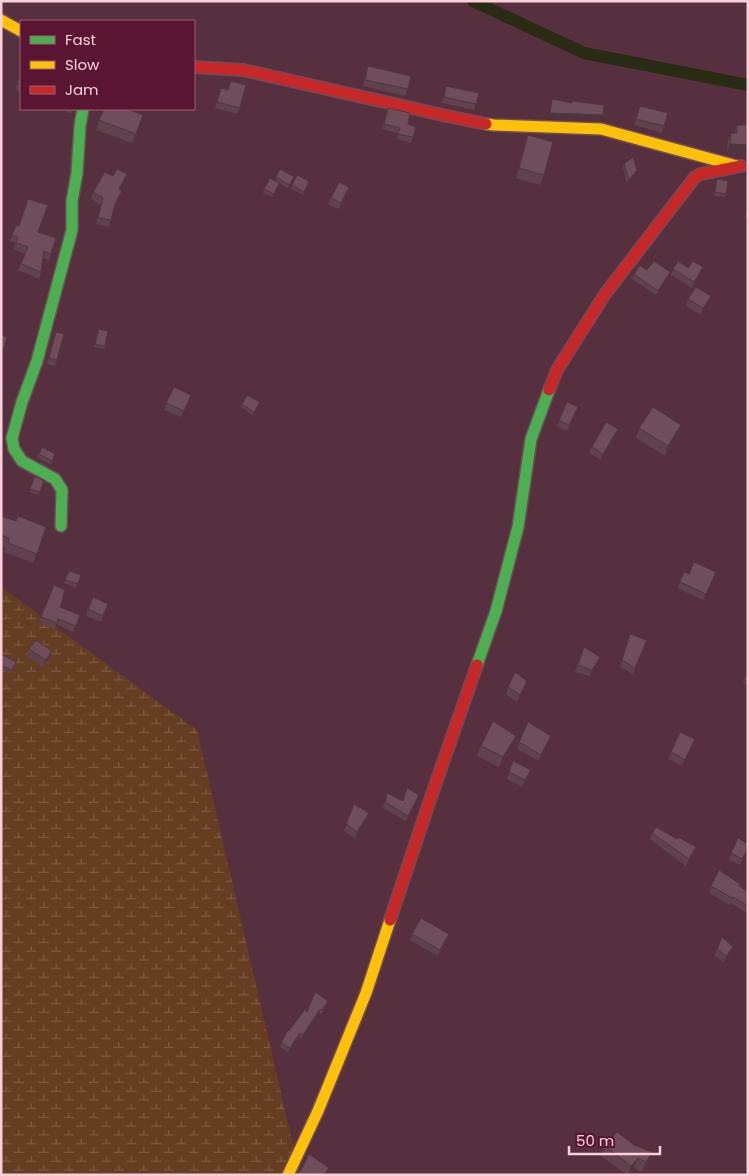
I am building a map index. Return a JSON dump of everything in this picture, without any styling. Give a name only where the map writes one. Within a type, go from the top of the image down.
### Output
[{"type":"street","points":[[1,20],[20,30]]},
{"type":"street","points":[[195,68],[243,70],[494,126],[601,129],[744,167]]},
{"type":"street","points":[[61,526],[62,490],[55,479],[22,461],[14,450],[12,438],[22,402],[37,361],[72,230],[72,201],[77,173],[83,110]]},
{"type":"street","points":[[288,1175],[318,1111],[366,993],[430,800],[496,611],[518,527],[531,439],[558,370],[605,294],[695,177],[701,174],[744,167]]},
{"type":"green space","points":[[1,587],[197,730],[300,1175],[1,1175]]},
{"type":"building","points":[[368,66],[411,76],[408,89],[365,80]]},
{"type":"building","points":[[231,81],[246,85],[240,108],[217,102],[221,88],[228,90]]},
{"type":"building","points":[[446,86],[479,93],[476,104],[444,97]]},
{"type":"building","points":[[552,99],[572,103],[572,101],[604,105],[603,115],[550,113]]},
{"type":"building","points":[[640,106],[668,113],[664,126],[636,119]]},
{"type":"building","points":[[388,108],[410,113],[408,124],[416,127],[413,137],[398,134],[400,128],[384,124]]},
{"type":"building","points":[[104,110],[130,110],[143,115],[136,134],[99,120]]},
{"type":"building","points":[[737,125],[748,125],[748,145],[730,144],[731,133],[737,133]]},
{"type":"building","points":[[528,135],[553,142],[544,175],[519,168]]},
{"type":"building","points":[[633,157],[637,170],[629,180],[624,164]]},
{"type":"building","points":[[117,169],[127,174],[119,189],[122,191],[115,204],[111,220],[98,218],[103,198],[93,192],[105,172],[113,176]]},
{"type":"building","points":[[280,169],[294,177],[289,185],[276,177]]},
{"type":"building","points":[[297,175],[309,181],[304,192],[292,185]]},
{"type":"building","points":[[270,178],[279,183],[274,194],[264,189]]},
{"type":"building","points":[[717,179],[728,181],[726,194],[715,192]]},
{"type":"building","points":[[339,182],[349,187],[341,203],[331,198]]},
{"type":"building","points":[[28,199],[48,205],[38,232],[56,238],[51,254],[44,251],[41,272],[21,264],[28,247],[16,243],[18,237],[12,235],[16,225],[19,226]]},
{"type":"building","points":[[654,261],[670,272],[658,291],[634,274],[640,265],[647,270]]},
{"type":"building","points":[[678,261],[688,268],[693,261],[703,267],[694,282],[673,269]]},
{"type":"building","points":[[696,287],[711,296],[703,308],[688,299]]},
{"type":"building","points":[[99,329],[108,331],[105,346],[95,344]]},
{"type":"building","points":[[56,332],[64,334],[57,360],[49,358]]},
{"type":"building","points":[[1,335],[7,337],[4,348],[1,347]]},
{"type":"building","points":[[174,387],[191,395],[184,411],[166,403]]},
{"type":"building","points":[[247,395],[260,402],[254,412],[242,404]]},
{"type":"building","points":[[567,402],[578,407],[569,425],[559,420]]},
{"type":"building","points":[[653,407],[681,425],[668,446],[639,428]]},
{"type":"building","points":[[606,422],[618,429],[603,454],[592,447]]},
{"type":"building","points":[[42,447],[55,454],[52,461],[39,454]]},
{"type":"building","points":[[35,476],[44,481],[40,492],[30,489]]},
{"type":"building","points":[[1,516],[16,521],[18,516],[46,527],[37,554],[8,543],[9,538],[1,535]]},
{"type":"building","points":[[694,562],[716,572],[706,594],[680,582],[684,572],[689,574]]},
{"type":"building","points":[[69,571],[81,575],[78,584],[65,580]]},
{"type":"building","points":[[54,585],[65,590],[60,607],[80,615],[76,626],[58,619],[57,623],[41,617]]},
{"type":"building","points":[[93,597],[108,604],[103,616],[88,609]]},
{"type":"building","points":[[630,634],[647,640],[635,668],[622,660]]},
{"type":"building","points":[[36,640],[52,651],[46,660],[29,649]]},
{"type":"building","points":[[584,647],[600,657],[592,670],[578,665]]},
{"type":"building","points":[[1,654],[16,662],[12,670],[1,666]]},
{"type":"building","points":[[748,669],[748,682],[744,680]]},
{"type":"building","points":[[515,672],[527,681],[520,695],[508,687]]},
{"type":"building","points":[[493,721],[516,736],[503,757],[481,746]]},
{"type":"building","points":[[528,722],[551,736],[541,755],[519,742]]},
{"type":"building","points":[[680,732],[695,739],[685,760],[671,752]]},
{"type":"building","points":[[513,761],[531,770],[525,780],[509,772]]},
{"type":"building","points":[[407,788],[419,795],[408,816],[385,802],[387,793],[403,801]]},
{"type":"building","points":[[354,804],[369,813],[357,832],[346,824]]},
{"type":"building","points":[[656,827],[696,847],[689,859],[652,833]]},
{"type":"building","points":[[738,838],[748,844],[748,849],[742,859],[731,853]]},
{"type":"building","points":[[719,870],[740,884],[739,886],[748,892],[748,906],[711,886]]},
{"type":"building","points":[[421,918],[449,934],[440,950],[412,934]]},
{"type":"building","points":[[722,937],[733,947],[726,956],[717,949]]},
{"type":"building","points":[[315,992],[328,1001],[322,1010],[320,1009],[303,1035],[300,1033],[290,1048],[281,1043],[288,1030],[305,1009],[307,1012]]},
{"type":"building","points":[[617,1132],[634,1145],[652,1152],[646,1162],[638,1158],[631,1166],[605,1146]]},
{"type":"building","points":[[309,1154],[329,1168],[324,1175],[296,1175],[301,1170]]},
{"type":"waterway","points":[[473,1],[584,53],[748,85]]},
{"type":"traffic: fast","points":[[61,526],[62,490],[55,479],[22,461],[14,449],[12,438],[22,402],[37,361],[72,230],[72,201],[77,173],[83,110]]},
{"type":"traffic: fast","points":[[477,665],[496,611],[518,527],[531,439],[549,390]]},
{"type":"traffic: slow","points":[[1,20],[20,30]]},
{"type":"traffic: slow","points":[[486,124],[601,129],[737,166]]},
{"type":"traffic: slow","points":[[288,1175],[318,1111],[366,993],[390,920]]},
{"type":"traffic: jam","points":[[195,67],[243,70],[486,124]]},
{"type":"traffic: jam","points":[[549,390],[557,370],[605,294],[695,177],[701,174],[741,166]]},
{"type":"traffic: jam","points":[[390,920],[477,665]]}]
